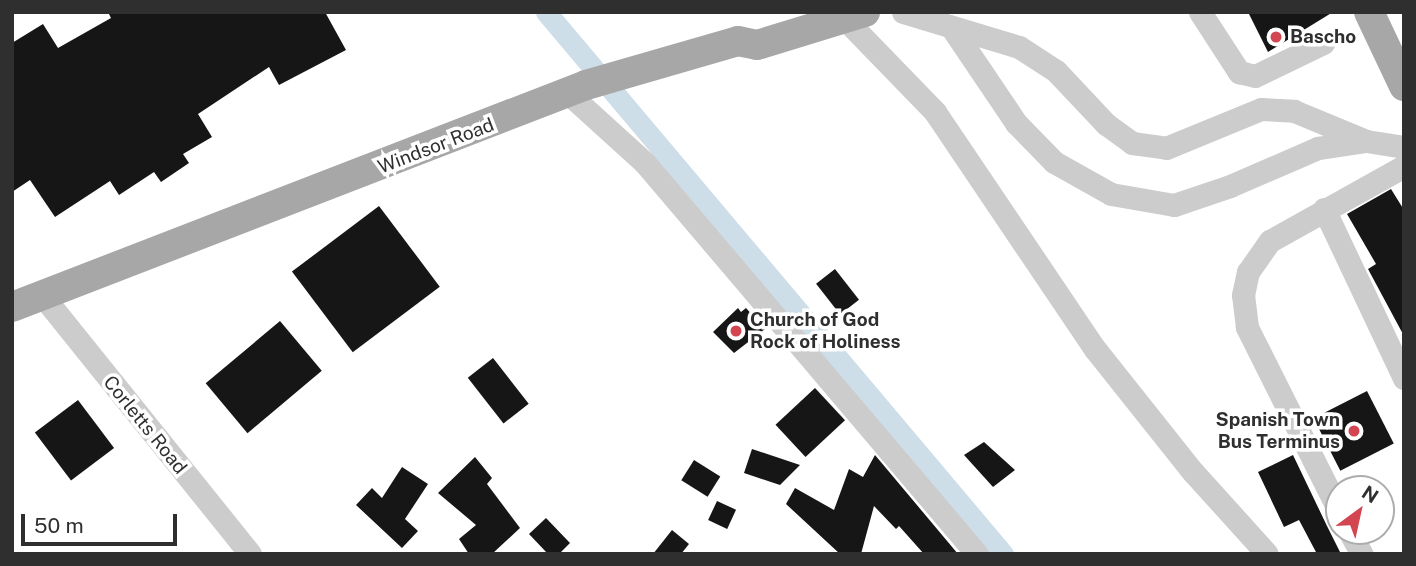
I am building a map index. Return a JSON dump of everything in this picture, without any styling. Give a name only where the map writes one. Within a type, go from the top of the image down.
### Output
[{"type":"main road","points":[[1369,12],[1404,86]]},
{"type":"main road","name":"Windsor Road","points":[[12,307],[578,90],[738,41],[757,45],[855,15]]},
{"type":"street","points":[[902,12],[1019,47],[1056,71],[1106,124],[1132,143],[1166,148],[1261,109],[1294,111],[1366,141],[1404,147]]},
{"type":"street","points":[[1200,12],[1239,72],[1255,76],[1323,43]]},
{"type":"street","points":[[855,15],[935,112],[1095,349],[1193,472],[1267,554]]},
{"type":"street","points":[[952,28],[1016,123],[1054,162],[1111,194],[1174,205],[1230,186],[1318,148],[1366,141]]},
{"type":"street","points":[[578,90],[645,163],[977,554]]},
{"type":"street","points":[[1325,483],[1247,327],[1242,295],[1248,272],[1270,241],[1404,166]]},
{"type":"street","points":[[1324,209],[1404,378]]},
{"type":"street","name":"Corletts Road","points":[[42,295],[250,554]]},
{"type":"building","points":[[108,12],[325,12],[346,50],[279,85],[269,67],[198,114],[212,137],[183,154],[189,163],[161,182],[154,172],[119,195],[110,181],[55,217],[30,180],[12,192],[12,43],[43,24],[58,48],[111,18]]},
{"type":"building","name":"Bascho","points":[[1248,12],[1333,12],[1268,52]]},
{"type":"building","points":[[1391,189],[1404,210],[1404,336],[1368,269],[1376,264],[1347,214]]},
{"type":"building","points":[[379,206],[440,287],[353,352],[292,272]]},
{"type":"building","points":[[835,269],[859,300],[840,315],[816,284]]},
{"type":"building","name":"Church of God Rock of Holiness","points":[[738,308],[741,312],[746,308],[765,329],[734,353],[713,332]]},
{"type":"building","points":[[280,321],[322,371],[247,433],[206,383]]},
{"type":"building","points":[[493,358],[529,404],[503,423],[468,378]]},
{"type":"building","points":[[815,388],[845,420],[806,457],[776,425]]},
{"type":"building","name":"Spanish Town Bus Terminus","points":[[1367,391],[1394,444],[1340,471],[1314,418]]},
{"type":"building","points":[[78,400],[114,448],[71,480],[35,432]]},
{"type":"building","points":[[984,442],[1015,470],[993,487],[964,455]]},
{"type":"building","points":[[752,449],[800,465],[780,485],[744,473]]},
{"type":"building","points":[[875,455],[958,554],[924,554],[899,526],[896,529],[874,506],[861,554],[840,554],[786,504],[795,488],[834,510],[849,469],[863,477]]},
{"type":"building","points":[[1293,455],[1325,521],[1325,545],[1337,545],[1341,554],[1317,554],[1299,520],[1284,527],[1258,472]]},
{"type":"building","points":[[475,457],[492,478],[487,484],[520,528],[492,554],[469,554],[459,539],[476,525],[438,493]]},
{"type":"building","points":[[694,460],[720,476],[708,497],[681,480]]},
{"type":"building","points":[[402,467],[428,484],[405,519],[418,531],[402,548],[356,505],[372,488],[382,498]]},
{"type":"building","points":[[717,501],[736,510],[727,529],[708,520]]},
{"type":"building","points":[[546,518],[570,543],[559,554],[548,554],[529,534]]},
{"type":"building","points":[[672,530],[689,544],[681,554],[653,554]]},
{"type":"waterway","points":[[546,12],[1003,554]]},
{"type":"place","name":"Bascho","points":[[1276,37]]},
{"type":"place","name":"Church of God Rock of Holiness","points":[[736,331]]},
{"type":"place","name":"Spanish Town Bus Terminus","points":[[1354,431]]}]
